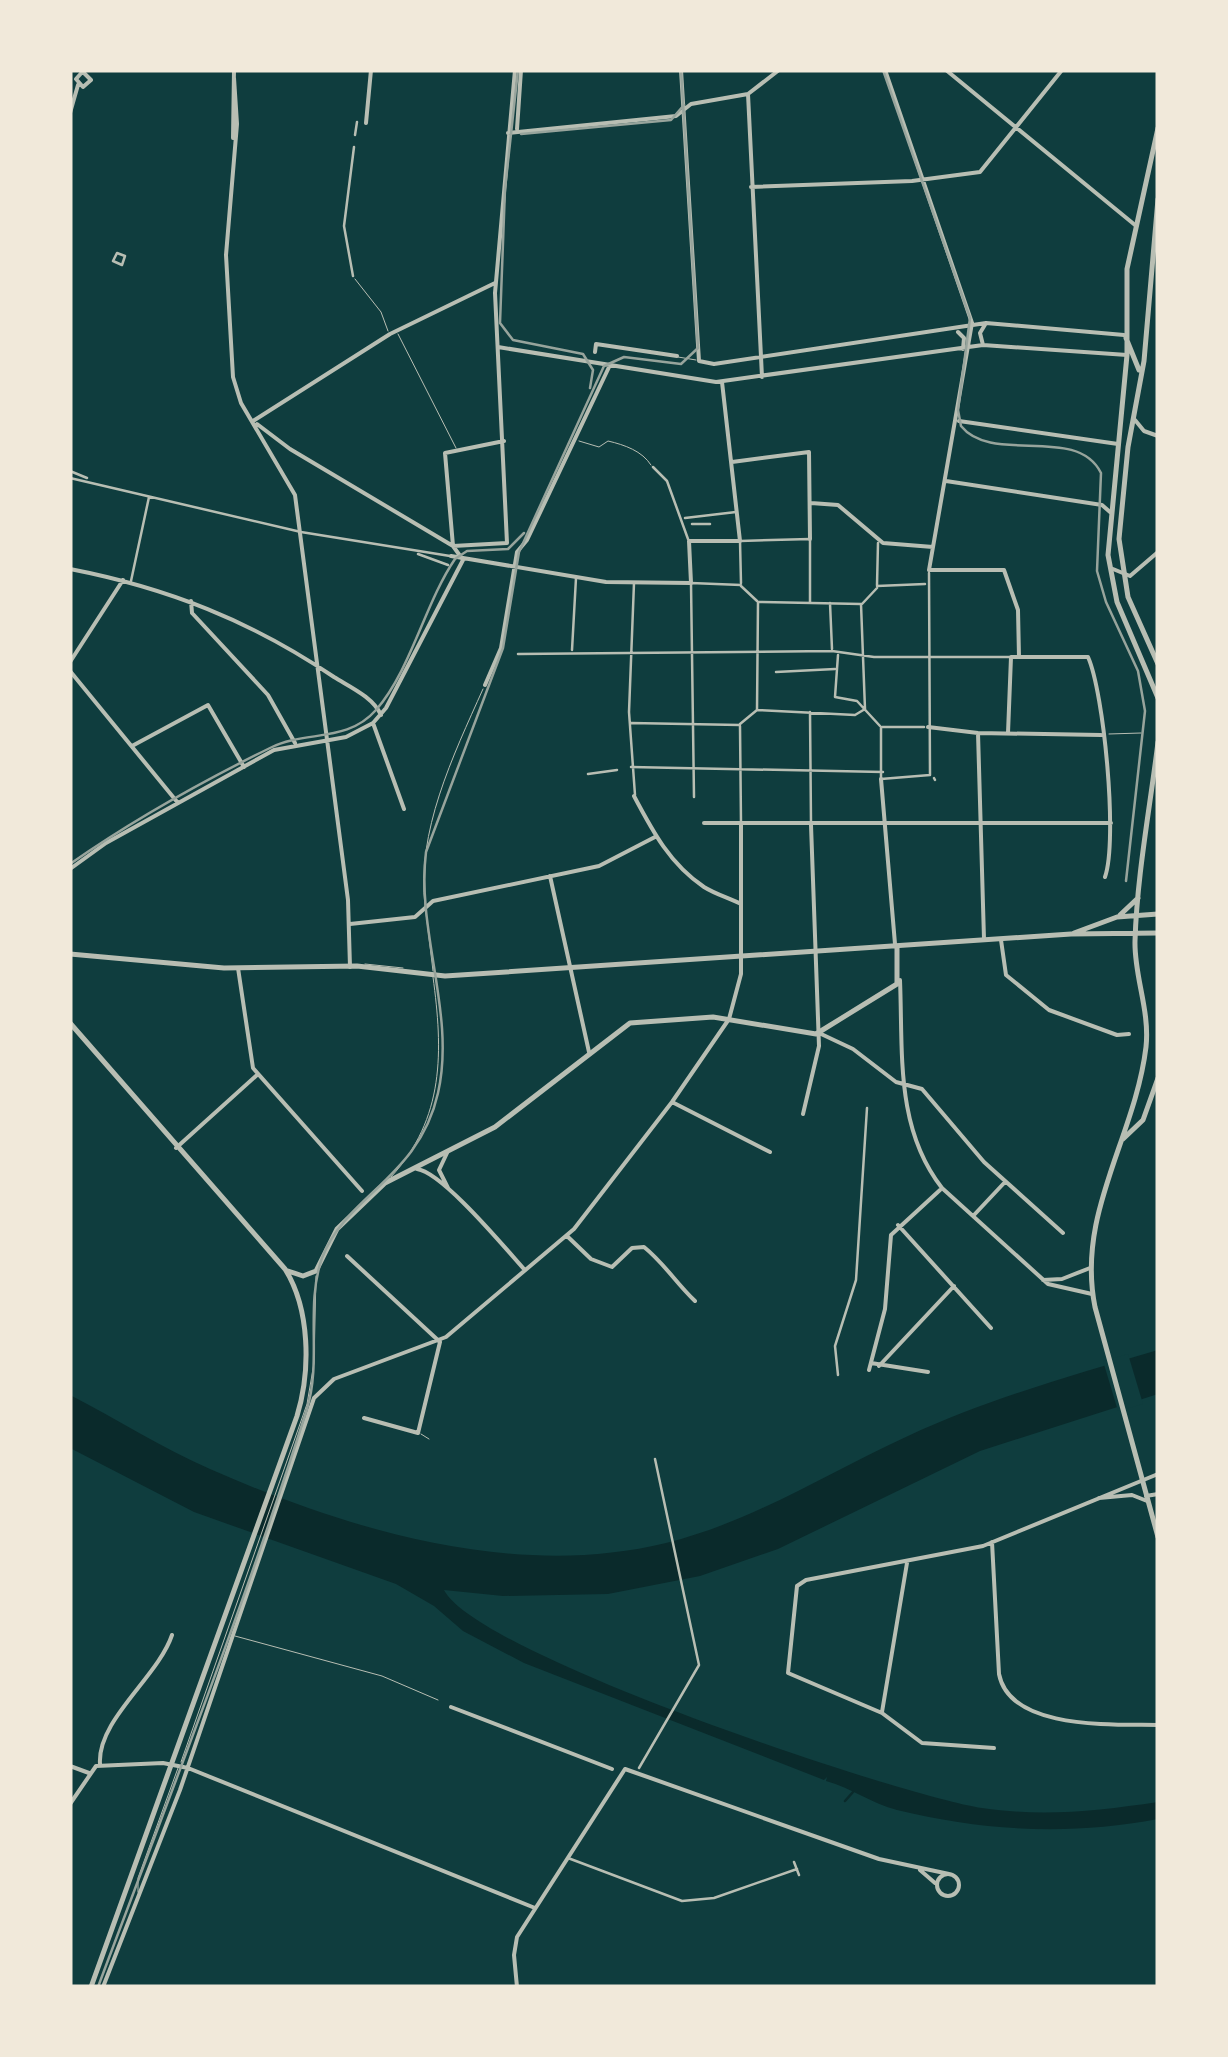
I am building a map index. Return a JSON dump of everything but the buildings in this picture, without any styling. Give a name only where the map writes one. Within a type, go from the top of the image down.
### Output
[{"type":"street","points":[[234,70],[226,297],[233,377],[241,403],[294,489],[354,966]]},
{"type":"street","points":[[366,123],[371,70]]},
{"type":"street","points":[[518,70],[516,126],[522,130]]},
{"type":"street","points":[[453,546],[507,542],[495,284],[507,133],[518,70]]},
{"type":"street","points":[[681,70],[704,380]]},
{"type":"street","points":[[507,133],[669,117],[692,104],[748,94],[778,70]]},
{"type":"street","points":[[631,768],[934,778],[924,633],[926,584],[972,326],[885,70]]},
{"type":"street","points":[[946,70],[1135,226]]},
{"type":"street","points":[[750,186],[980,172],[1062,70]]},
{"type":"street","points":[[70,113],[78,85],[76,78],[83,71],[91,82],[86,87],[78,85]]},
{"type":"street","points":[[748,94],[762,377]]},
{"type":"street","points":[[356,134],[357,122]]},
{"type":"street","points":[[1140,372],[1124,335],[1127,269],[1158,128]]},
{"type":"street","points":[[353,276],[344,226],[354,147]]},
{"type":"street","points":[[1158,199],[1146,334],[1120,522],[1123,575],[1132,610],[1158,664]]},
{"type":"street","points":[[253,421],[393,332],[484,285],[495,284]]},
{"type":"street","points":[[702,362],[956,331],[986,323],[1124,335]]},
{"type":"street","points":[[984,345],[980,332],[986,323]]},
{"type":"street","points":[[956,331],[964,338],[962,349]]},
{"type":"street","points":[[1146,334],[1129,352],[1110,512],[1109,566],[1111,581],[1158,698]]},
{"type":"street","points":[[595,352],[596,344],[676,356]]},
{"type":"street","points":[[498,347],[722,382],[984,345],[1129,352]]},
{"type":"street","points":[[485,684],[502,648],[514,564],[610,365]]},
{"type":"street","points":[[722,382],[740,541],[740,585]]},
{"type":"street","points":[[1133,418],[1144,431],[1158,436]]},
{"type":"street","points":[[253,421],[290,449],[453,546],[463,560]]},
{"type":"street","points":[[957,421],[1118,444]]},
{"type":"street","points":[[453,546],[445,454],[456,448],[504,441]]},
{"type":"street","points":[[732,462],[808,452],[810,604]]},
{"type":"street","points":[[653,467],[668,480],[689,540],[696,616],[694,797]]},
{"type":"street","points":[[70,471],[89,480]]},
{"type":"street","points":[[70,478],[204,506],[241,520],[463,560],[634,583],[740,585],[758,602],[861,604]]},
{"type":"street","points":[[946,481],[1102,505],[1110,512]]},
{"type":"street","points":[[130,582],[150,496]]},
{"type":"street","points":[[811,503],[838,506],[878,540],[934,548]]},
{"type":"street","points":[[683,518],[737,512]]},
{"type":"street","points":[[692,524],[708,524],[704,516]]},
{"type":"street","points":[[788,532],[788,539]]},
{"type":"street","points":[[689,540],[810,538]]},
{"type":"street","points":[[865,710],[861,604],[877,586],[878,540]]},
{"type":"street","points":[[417,552],[424,560],[448,565]]},
{"type":"street","points":[[1109,566],[1123,575],[1134,574],[1158,552]]},
{"type":"street","points":[[70,869],[244,767],[296,744],[346,737],[373,722],[381,715],[463,560]]},
{"type":"street","points":[[70,569],[191,600],[248,624],[372,702],[381,715]]},
{"type":"street","points":[[929,570],[1004,570],[1018,610],[1019,657]]},
{"type":"street","points":[[572,653],[576,577]]},
{"type":"street","points":[[70,662],[123,580]]},
{"type":"street","points":[[634,583],[629,723],[634,796],[677,866],[705,888],[741,904]]},
{"type":"street","points":[[877,586],[926,584]]},
{"type":"street","points":[[191,600],[192,613],[272,700],[296,744]]},
{"type":"street","points":[[757,710],[758,602]]},
{"type":"street","points":[[830,604],[832,651]]},
{"type":"street","points":[[652,647],[652,654]]},
{"type":"street","points":[[518,654],[832,651],[874,658],[1084,656],[1090,660],[1111,824],[1111,854],[1105,877]]},
{"type":"street","points":[[838,655],[833,694],[846,702],[857,700],[881,727],[904,1086],[916,1144],[942,1188],[1043,1280],[1054,1288],[1092,1294]]},
{"type":"street","points":[[1008,733],[1011,657]]},
{"type":"street","points":[[776,672],[836,669]]},
{"type":"street","points":[[70,672],[178,803]]},
{"type":"street","points":[[132,746],[208,706],[244,767]]},
{"type":"street","points":[[629,723],[740,725],[757,710],[855,715],[865,710]]},
{"type":"street","points":[[803,1114],[819,1033],[810,712]]},
{"type":"street","points":[[373,722],[404,810]]},
{"type":"street","points":[[91,1987],[234,1614],[302,1418],[318,1391],[342,1376],[440,1342],[567,1236],[672,1102],[729,1019],[742,959],[740,725]]},
{"type":"street","points":[[881,727],[928,727],[978,734],[1101,735]]},
{"type":"street","points":[[978,734],[984,942]]},
{"type":"street","points":[[1158,742],[1135,935],[1146,1041],[1140,1080],[1094,1222],[1090,1268],[1092,1294],[1158,1537]]},
{"type":"street","points":[[588,774],[617,770]]},
{"type":"street","points":[[704,823],[1111,824]]},
{"type":"street","points":[[350,924],[415,916],[452,896],[602,865],[656,837]]},
{"type":"street","points":[[550,876],[589,1053]]},
{"type":"street","points":[[1118,917],[1140,896]]},
{"type":"street","points":[[1071,934],[1118,917],[1158,914]]},
{"type":"street","points":[[70,954],[238,968],[354,966],[433,976],[742,959],[1071,934],[1158,934]]},
{"type":"street","points":[[1001,940],[1006,975],[1048,1010],[1117,1035],[1129,1034]]},
{"type":"street","points":[[238,968],[257,1075],[362,1191]]},
{"type":"street","points":[[286,1270],[303,1276],[317,1270],[338,1230],[385,1183],[503,1122],[589,1053],[640,1020],[729,1019],[804,1035],[819,1033],[900,980]]},
{"type":"street","points":[[70,1023],[286,1270],[304,1314],[302,1418]]},
{"type":"street","points":[[819,1033],[853,1049],[904,1086],[926,1092],[1005,1182],[1063,1233]]},
{"type":"street","points":[[176,1148],[257,1075]]},
{"type":"street","points":[[1119,1144],[1143,1120],[1158,1078]]},
{"type":"street","points":[[672,1102],[770,1152]]},
{"type":"street","points":[[838,1375],[834,1346],[856,1280],[866,1108]]},
{"type":"street","points":[[446,1154],[439,1173],[450,1192]]},
{"type":"street","points":[[417,1169],[427,1171],[450,1192],[524,1269]]},
{"type":"street","points":[[974,1216],[1005,1182]]},
{"type":"street","points":[[928,1372],[870,1367],[885,1309],[889,1239],[898,1225],[942,1188]]},
{"type":"street","points":[[898,1225],[990,1328]]},
{"type":"street","points":[[567,1236],[591,1259],[612,1267],[632,1248],[644,1247],[666,1265],[672,1279],[695,1301]]},
{"type":"street","points":[[348,1256],[440,1342]]},
{"type":"street","points":[[1043,1280],[1066,1278],[1090,1268]]},
{"type":"street","points":[[879,1366],[954,1286]]},
{"type":"street","points":[[364,1418],[418,1433],[440,1342]]},
{"type":"street","points":[[640,1766],[699,1665],[655,1459]]},
{"type":"street","points":[[994,1748],[922,1742],[882,1714],[788,1673],[796,1586],[826,1576],[907,1564],[992,1542],[1158,1474]]},
{"type":"street","points":[[1095,1499],[1132,1495],[1146,1499],[1158,1494]]},
{"type":"street","points":[[992,1542],[999,1674],[1004,1688],[1059,1722],[1158,1725]]},
{"type":"street","points":[[882,1714],[907,1564]]},
{"type":"street","points":[[103,1987],[188,1768],[232,1635],[234,1614]]},
{"type":"street","points":[[100,1765],[101,1750],[117,1719],[172,1635]]},
{"type":"street","points":[[451,1707],[612,1769]]},
{"type":"street","points":[[70,1804],[89,1773],[100,1765],[176,1765],[535,1908]]},
{"type":"street","points":[[70,1766],[89,1773]]},
{"type":"street","points":[[518,1987],[514,1946],[621,1772],[630,1768],[848,1849],[949,1874],[958,1881],[955,1893],[944,1895],[916,1868]]},
{"type":"street","points":[[567,1858],[682,1901],[714,1898],[797,1869]]},
{"type":"street","points":[[794,1862],[799,1875]]},
{"type":"street","points":[[937,1887],[939,1878],[949,1874]]},
{"type":"lane","points":[[353,276],[393,332],[456,448]]},
{"type":"lane","points":[[595,352],[597,362]]},
{"type":"lane","points":[[676,356],[702,362]]},
{"type":"lane","points":[[574,438],[599,447],[608,442],[625,444],[645,455],[653,467]]},
{"type":"lane","points":[[385,1183],[413,1149],[434,1102],[441,1044],[425,908],[424,852],[485,684]]},
{"type":"lane","points":[[1101,735],[1141,733]]},
{"type":"lane","points":[[302,1418],[312,1367],[317,1270]]},
{"type":"lane","points":[[418,1433],[429,1438]]},
{"type":"lane","points":[[232,1635],[382,1676],[438,1700]]},
{"type":"lane","points":[[138,1892],[138,1878],[176,1765]]},
{"type":"water","points":[[1158,1350],[1158,1394],[980,1451],[778,1549],[700,1576],[608,1594],[503,1596],[444,1590],[473,1618],[608,1685],[870,1778],[938,1798],[1005,1811],[1070,1812],[1158,1802],[1158,1819],[1092,1828],[995,1827],[887,1807],[826,1781],[827,1777],[824,1780],[524,1663],[463,1631],[434,1606],[396,1584],[194,1512],[70,1448],[70,1395],[210,1469],[375,1529],[492,1552],[550,1556],[609,1553],[698,1534],[969,1410]]},
{"type":"pier","points":[[1128,1354],[1143,1404],[1118,1411],[1103,1361]]},
{"type":"waterway","points":[[845,1801],[853,1792]]},
{"type":"tram line","points":[[518,70],[505,189],[500,323],[513,340],[583,354],[593,370],[590,388]]},
{"type":"tram line","points":[[98,1987],[233,1627],[307,1409],[313,1371],[315,1295],[322,1258],[333,1236],[415,1146],[429,1122],[438,1093],[442,1033],[426,912],[426,852],[503,648],[519,552],[604,366],[624,357],[681,364],[698,348],[681,70]]},
{"type":"tram line","points":[[883,70],[970,318],[958,410],[961,426],[975,437],[993,443],[1073,450],[1089,459],[1101,473],[1097,571],[1106,602],[1138,671],[1145,711],[1126,881]]},
{"type":"tram line","points":[[521,134],[671,120],[684,105]]},
{"type":"tram line","points":[[70,864],[168,802],[270,748],[339,732],[365,720],[399,676],[455,559],[467,551],[508,549],[524,533]]}]
